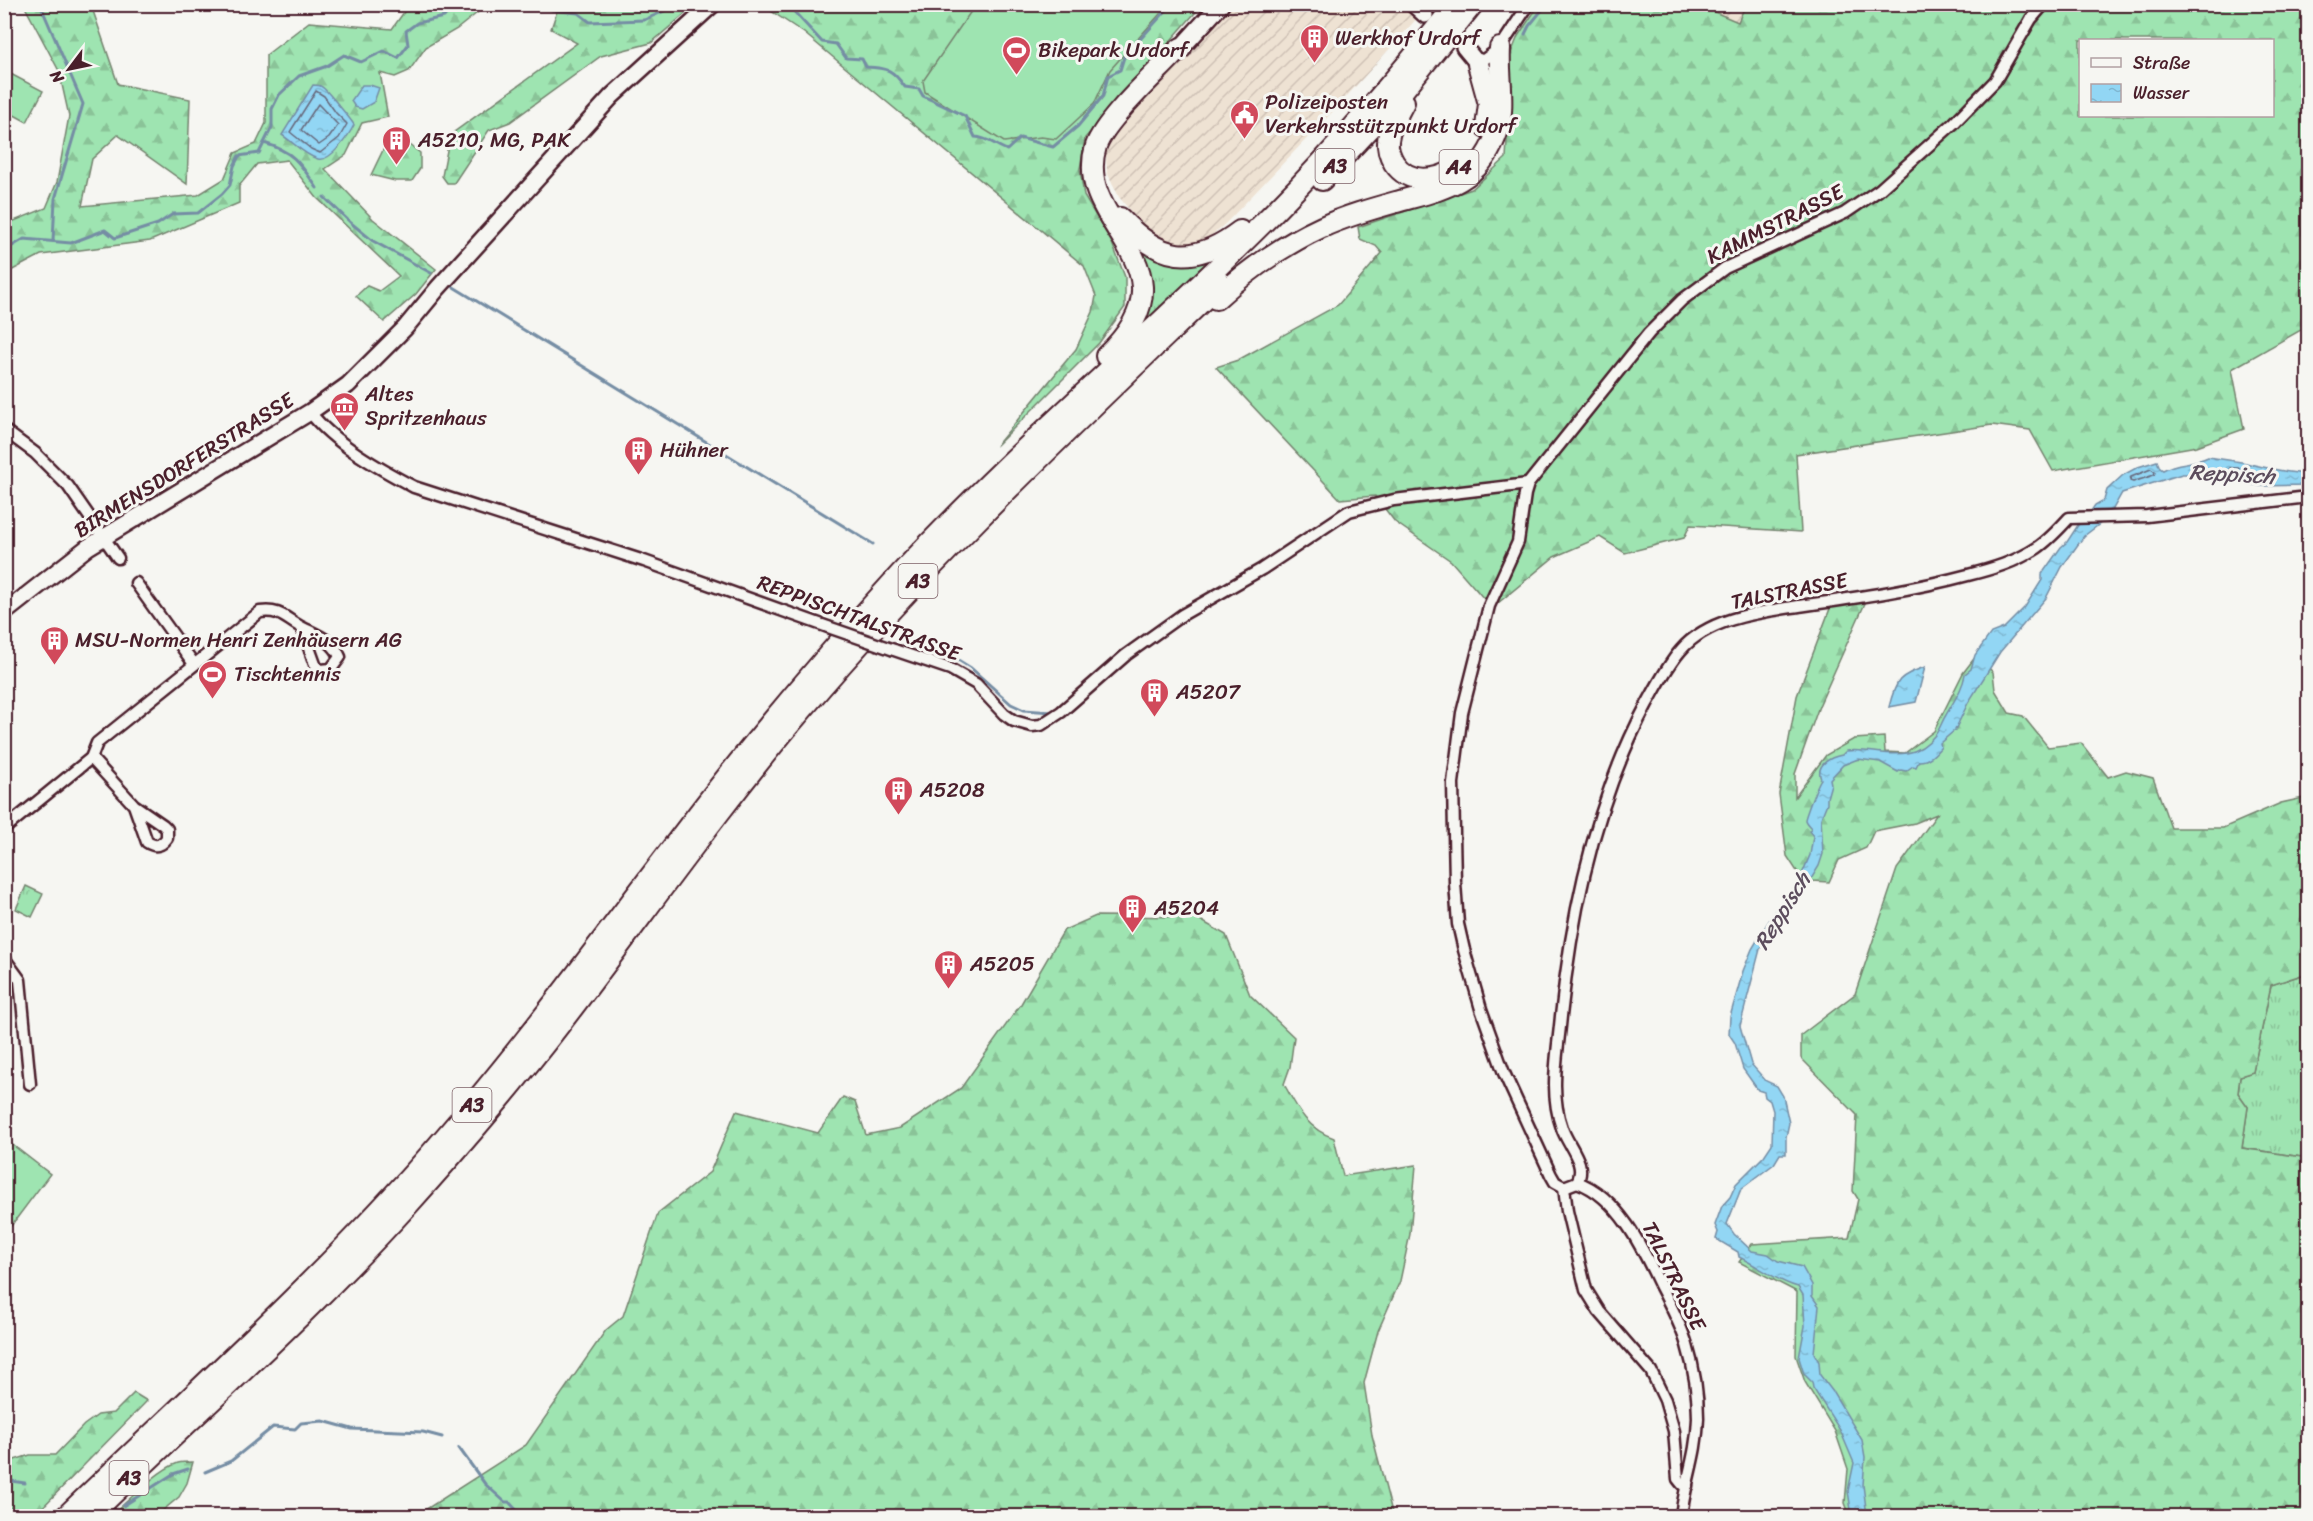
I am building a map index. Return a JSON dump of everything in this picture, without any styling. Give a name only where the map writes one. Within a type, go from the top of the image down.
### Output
[{"type":"highway","name":"A3","points":[[66,1516],[307,1286],[394,1195],[495,1077],[708,801],[824,660],[901,573],[1054,422],[1234,251],[1316,167],[1403,70],[1456,4]]},
{"type":"highway","name":"A3","points":[[90,1516],[316,1299],[406,1207],[558,1027],[720,811],[841,665],[914,584],[1018,478],[1288,217],[1367,132],[1473,4]]},
{"type":"highway","points":[[1054,422],[1060,400],[1116,346],[1131,327],[1136,316],[1142,290],[1141,278],[1132,238],[1115,213],[1102,187],[1100,174],[1103,149],[1114,125],[1175,59],[1181,48]]},
{"type":"highway","name":"A4","points":[[1162,340],[1186,327],[1253,268],[1299,238],[1354,215],[1425,195],[1463,178],[1483,161],[1499,129],[1502,96],[1499,73],[1500,48]]},
{"type":"highway","name":"A4","points":[[1422,68],[1392,124],[1388,140],[1391,158],[1397,167],[1404,174],[1426,179],[1438,178],[1460,166],[1479,145],[1485,132],[1489,104],[1478,64]]},
{"type":"highway","name":"A4","points":[[1478,64],[1491,77],[1501,111]]},
{"type":"highway","points":[[1132,238],[1176,254],[1201,254],[1214,249],[1242,230],[1284,190],[1316,167]]},
{"type":"main road","name":"BIRMENSDORFERSTRASSE","points":[[4,613],[103,537],[310,412],[342,389],[410,322],[612,96],[713,4]]},
{"type":"main road","points":[[1181,48],[1221,4]]},
{"type":"main road","points":[[1413,4],[1425,15]]},
{"type":"main road","points":[[1464,47],[1478,64]]},
{"type":"street","points":[[1478,64],[1500,48],[1529,4]]},
{"type":"street","name":"KAMMSTRASSE","points":[[1528,484],[1649,333],[1682,300],[1725,268],[1845,213],[1879,190],[1954,123],[1995,81],[2031,18],[2044,4]]},
{"type":"street","name":"REPPISCHTALSTRASSE","points":[[310,412],[318,422],[348,446],[414,487],[644,561],[950,669],[976,684],[1004,714],[1014,721],[1032,726],[1041,724],[1061,712],[1126,655],[1182,615],[1262,569],[1349,511],[1394,500],[1528,484]]},
{"type":"street","points":[[4,429],[52,468],[82,505],[118,558]]},
{"type":"street","points":[[1528,484],[1518,542],[1489,606],[1462,713],[1453,783],[1455,884],[1458,924],[1490,1036],[1551,1175],[1555,1182],[1564,1187]]},
{"type":"street","name":"TALSTRASSE","points":[[1681,1516],[1695,1455],[1698,1406],[1692,1366],[1683,1334],[1645,1253],[1630,1228],[1601,1198],[1577,1182],[1581,1174],[1580,1166],[1562,1130],[1555,1088],[1563,1000],[1574,921],[1604,804],[1620,759],[1656,690],[1680,651],[1705,631],[1736,619],[1770,611],[1927,585],[1997,566],[2037,548],[2053,536],[2069,518],[2117,518],[2308,497]]},
{"type":"street","points":[[136,583],[194,664]]},
{"type":"street","points":[[4,829],[91,758],[97,742],[260,612],[269,611],[286,616],[302,628]]},
{"type":"street","points":[[91,758],[134,805]]},
{"type":"street","points":[[4,959],[20,980],[30,1084]]},
{"type":"street","points":[[1564,1187],[1577,1182]]},
{"type":"street","points":[[1564,1187],[1567,1211],[1586,1290],[1599,1311],[1651,1371],[1661,1390],[1674,1431],[1678,1479],[1687,1486]]},
{"type":"shaded area","points":[[1230,5],[1429,5],[1337,107],[1226,223],[1212,235],[1197,242],[1181,245],[1165,242],[1141,224],[1119,197],[1107,172],[1106,153],[1115,132]]},
{"type":"shaded area","points":[[1698,5],[1746,5],[1738,22]]},
{"type":"green space","name":"Bikepark Urdorf","points":[[976,4],[1168,5],[1110,70],[1094,104],[1056,139],[1041,137],[1004,142],[925,92],[923,81]]},
{"type":"green space","points":[[1746,4],[2308,5],[2308,328],[2306,327],[2232,369],[2244,429],[2197,446],[2053,471],[2030,430],[1992,425],[1796,454],[1801,532],[1690,525],[1684,538],[1625,553],[1600,537],[1554,557],[1492,608],[1451,561],[1395,522],[1375,496],[1340,499],[1216,367],[1238,360],[1338,305],[1382,253],[1376,246],[1360,239],[1358,227],[1472,189],[1506,158],[1509,109],[1506,66],[1518,36],[1539,5],[1698,5],[1738,22]]},
{"type":"green space","points":[[24,5],[91,5],[118,84],[190,99],[187,184],[118,135],[92,159],[82,206],[198,195],[224,179],[235,153],[256,144],[266,123],[266,55],[309,22],[392,29],[409,5],[487,5],[457,29],[426,47],[409,71],[395,77],[380,73],[388,117],[362,123],[346,155],[325,169],[373,219],[436,269],[416,294],[384,322],[356,296],[367,286],[379,291],[399,276],[317,198],[287,160],[257,164],[239,186],[239,203],[150,241],[41,255],[5,274],[5,229],[9,223],[46,208],[57,182],[69,116],[59,71]]},
{"type":"green space","points":[[559,5],[695,5],[651,43],[601,56],[510,122],[489,130],[454,183],[447,183],[442,176],[450,135],[577,43],[551,29]]},
{"type":"green space","points":[[762,5],[1202,5],[1085,138],[1080,169],[1084,196],[1112,243],[1125,277],[1125,307],[1099,343],[996,446],[1076,349],[1093,312],[1096,296],[1084,266],[804,33]]},
{"type":"green space","points":[[5,71],[43,91],[27,122],[5,110]]},
{"type":"green space","points":[[409,144],[420,153],[420,169],[412,181],[395,181],[371,175],[385,146]]},
{"type":"green space","points":[[1136,240],[1181,262],[1211,260],[1146,320],[1149,295]]},
{"type":"green space","points":[[1866,601],[1819,706],[1795,774],[1795,797],[1826,755],[1854,739],[1884,737],[1885,752],[1905,753],[1934,731],[1963,673],[1976,656],[1993,672],[1995,690],[2009,713],[2023,716],[2048,747],[2081,743],[2108,777],[2126,771],[2153,778],[2171,828],[2223,828],[2281,803],[2308,797],[2308,973],[2271,985],[2253,1072],[2240,1076],[2238,1093],[2248,1107],[2242,1148],[2308,1158],[2308,1516],[1850,1516],[1845,1503],[1848,1469],[1835,1431],[1805,1382],[1796,1356],[1797,1292],[1739,1262],[1752,1244],[1849,1238],[1858,1199],[1853,1191],[1857,1115],[1801,1058],[1801,1035],[1855,994],[1897,869],[1937,814],[1915,823],[1874,831],[1866,848],[1839,860],[1829,882],[1812,881],[1800,876],[1787,856],[1779,794],[1797,696],[1831,606]]},
{"type":"green space","points":[[26,886],[43,894],[32,917],[16,909]]},
{"type":"green space","points":[[1096,916],[1195,917],[1226,935],[1250,995],[1294,1037],[1290,1067],[1284,1084],[1304,1117],[1317,1129],[1334,1138],[1343,1176],[1416,1165],[1410,1234],[1400,1281],[1378,1331],[1364,1383],[1372,1435],[1393,1516],[411,1516],[425,1510],[526,1445],[606,1330],[623,1316],[658,1213],[710,1172],[736,1111],[818,1133],[843,1097],[855,1102],[866,1135],[900,1128],[961,1088],[1021,1004],[1064,930]]},
{"type":"green space","points":[[2308,973],[2308,1158],[2242,1148],[2248,1107],[2238,1093],[2240,1076],[2253,1072],[2271,985]]},
{"type":"green space","points":[[5,1139],[50,1174],[4,1234]]},
{"type":"green space","points":[[134,1393],[147,1401],[34,1516],[5,1516],[5,1463],[30,1455],[55,1455],[84,1425],[98,1415],[114,1413]]},
{"type":"green space","points":[[193,1462],[187,1483],[179,1497],[156,1516],[111,1516],[161,1472],[178,1463]]},
{"type":"water","points":[[313,85],[324,89],[354,125],[339,147],[323,159],[308,155],[282,135]]},
{"type":"water","points":[[362,85],[379,88],[374,102],[362,109],[355,107],[351,101]]},
{"type":"water","name":"Reppisch","points":[[2208,457],[2308,474],[2308,485],[2260,486],[2197,474],[2182,474],[2122,493],[2113,509],[2113,514],[2084,536],[2062,567],[2046,598],[2000,652],[1968,703],[1955,730],[1940,743],[1941,747],[1934,755],[1919,761],[1916,767],[1898,772],[1880,762],[1858,759],[1843,765],[1830,779],[1827,803],[1821,818],[1823,854],[1819,866],[1808,884],[1789,905],[1788,912],[1782,918],[1776,933],[1768,938],[1760,949],[1740,1026],[1751,1064],[1766,1081],[1777,1086],[1783,1096],[1789,1123],[1786,1154],[1780,1154],[1774,1164],[1741,1189],[1727,1224],[1752,1251],[1768,1254],[1778,1261],[1802,1267],[1812,1285],[1812,1296],[1819,1306],[1814,1353],[1819,1362],[1820,1375],[1862,1440],[1865,1457],[1863,1485],[1869,1516],[1852,1516],[1848,1491],[1854,1463],[1840,1430],[1813,1388],[1812,1382],[1804,1374],[1799,1358],[1805,1326],[1803,1295],[1798,1287],[1775,1278],[1739,1257],[1738,1252],[1716,1239],[1718,1232],[1715,1225],[1722,1206],[1730,1197],[1736,1184],[1764,1156],[1772,1144],[1773,1111],[1770,1101],[1765,1097],[1764,1092],[1758,1090],[1743,1069],[1735,1043],[1729,1034],[1730,1017],[1743,971],[1752,949],[1767,924],[1785,898],[1797,886],[1810,855],[1813,836],[1805,820],[1821,779],[1822,765],[1846,751],[1904,754],[1925,745],[1938,730],[1960,690],[1965,674],[1971,669],[1975,655],[1991,633],[2004,628],[2025,607],[2042,580],[2042,574],[2082,519],[2095,505],[2104,500],[2107,490],[2123,475],[2138,467],[2157,461],[2163,470]]},
{"type":"water","points":[[1925,667],[1916,702],[1889,707],[1900,680],[1909,673]]},
{"type":"waterway","points":[[40,4],[83,104],[55,199],[53,241]]},
{"type":"waterway","points":[[4,251],[24,239],[71,243],[105,230],[115,238],[158,224],[173,214],[198,213],[230,185],[234,166],[239,156],[259,153],[272,127],[272,109],[279,95],[299,76],[327,66],[344,55],[361,62],[384,51],[398,58],[408,45],[406,31],[417,23],[444,17],[454,4]]},
{"type":"waterway","points":[[543,4],[552,10],[578,13],[590,22],[644,20],[680,4]]},
{"type":"waterway","points":[[787,4],[822,42],[836,44],[846,58],[862,59],[866,67],[889,71],[897,76],[905,87],[919,89],[923,96],[965,116],[975,137],[1007,150],[1020,138],[1053,147],[1078,126],[1103,96],[1108,76],[1120,70],[1124,57],[1172,4]]},
{"type":"waterway","points":[[1525,34],[1547,4]]},
{"type":"waterway","points":[[264,143],[283,150],[295,160],[317,188]]},
{"type":"waterway","points":[[324,197],[373,241],[431,273]]},
{"type":"waterway","points":[[452,286],[873,544]]},
{"type":"waterway","points":[[929,642],[971,668],[1011,704],[1024,710],[1052,712]]},
{"type":"waterway","points":[[205,1472],[231,1461],[273,1427],[295,1429],[301,1423],[323,1421],[352,1429],[423,1432],[442,1437]]},
{"type":"waterway","points":[[459,1448],[485,1484],[505,1502],[509,1502],[522,1516]]},
{"type":"waterway","points":[[123,1506],[173,1474],[188,1469]]},
{"type":"waterway","points":[[4,1480],[25,1483]]},
{"type":"place","name":"Werkhof Urdorf","points":[[1314,64]]},
{"type":"place","name":"Bikepark Urdorf","points":[[1017,76]]},
{"type":"place","name":"Polizeiposten Verkehrsstützpunkt Urdorf","points":[[1244,140]]},
{"type":"place","name":"A5210, MG, PAK","points":[[397,166]]},
{"type":"place","name":"Altes Spritzenhaus","points":[[344,432]]},
{"type":"place","name":"Hühner","points":[[639,476]]},
{"type":"place","name":"MSU-Normen Henri Zenhäusern AG","points":[[54,666]]},
{"type":"place","name":"Tischtennis","points":[[213,700]]},
{"type":"place","name":"A5207","points":[[1155,718]]},
{"type":"place","name":"A5208","points":[[899,816]]},
{"type":"place","name":"A5204","points":[[1133,934]]},
{"type":"place","name":"A5205","points":[[949,990]]}]
